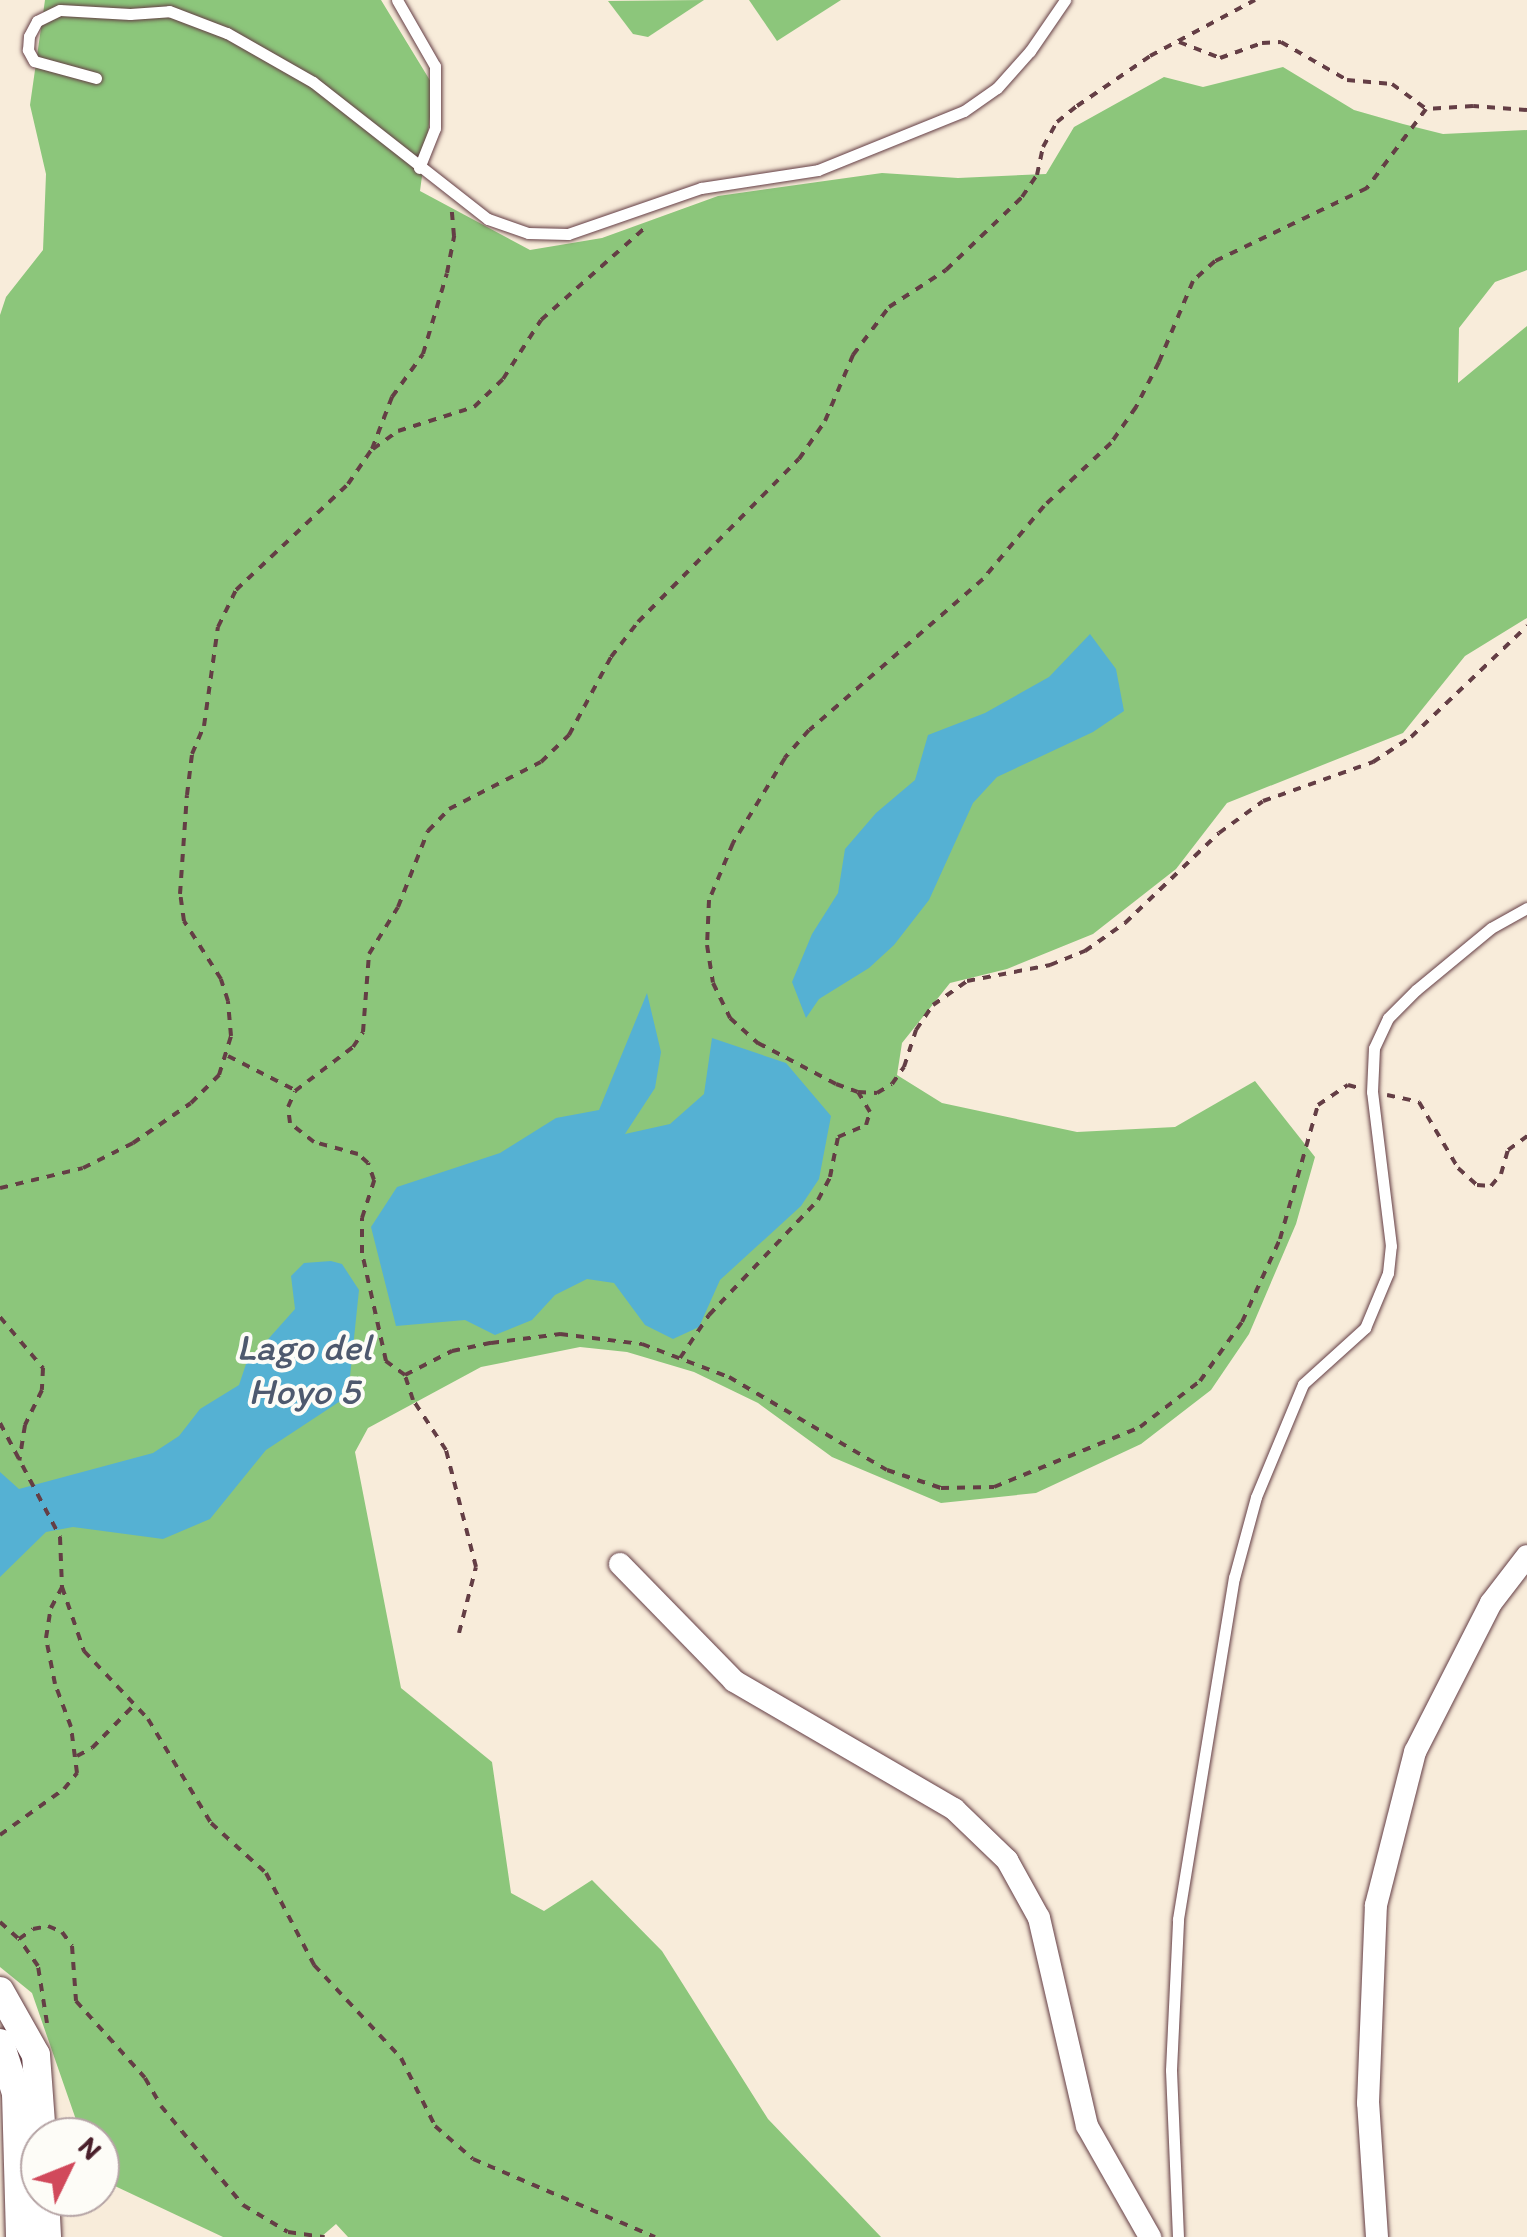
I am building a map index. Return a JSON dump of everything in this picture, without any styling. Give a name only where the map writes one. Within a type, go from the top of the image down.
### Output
[{"type":"street","points":[[1377,2237],[1368,2103],[1376,1905],[1415,1752],[1491,1604],[1527,1556]]},
{"type":"street","points":[[620,1564],[734,1681],[954,1809],[1007,1860],[1040,1918],[1087,2126],[1150,2237]]},
{"type":"street","points":[[0,1991],[36,2055],[41,2117]]},
{"type":"street","points":[[0,2043],[16,2093],[20,2237]]},
{"type":"lane","points":[[397,0],[435,66],[434,128],[419,168]]},
{"type":"lane","points":[[96,78],[34,61],[28,50],[29,36],[37,22],[60,10],[130,14],[170,11],[227,33],[313,82],[488,219],[528,233],[568,234],[701,188],[818,170],[964,111],[1008,76],[1065,0]]},
{"type":"lane","points":[[1178,2237],[1172,2070],[1178,1919],[1234,1578],[1256,1497],[1303,1384],[1365,1328],[1388,1273],[1391,1246],[1372,1092],[1374,1048],[1388,1018],[1490,928],[1527,908]]},
{"type":"path","points":[[459,1633],[476,1567],[446,1450],[413,1400],[406,1375],[386,1361],[382,1348],[362,1253],[362,1218],[374,1180],[368,1164],[358,1154],[300,1133],[290,1122],[288,1106],[296,1090],[353,1048],[363,1032],[368,954],[398,907],[428,831],[449,809],[541,762],[569,735],[610,657],[638,622],[799,458],[825,422],[852,354],[889,307],[946,270],[1022,197],[1037,175],[1043,146],[1057,122],[1099,90],[1255,0]]},
{"type":"path","points":[[1179,42],[1220,58],[1262,42],[1281,42],[1347,80],[1392,84],[1426,109],[1473,106],[1527,110]]},
{"type":"path","points":[[1426,109],[1367,188],[1215,261],[1193,281],[1144,392],[1111,443],[1034,516],[983,579],[809,730],[785,758],[733,843],[709,900],[707,945],[713,982],[730,1018],[758,1043],[836,1084],[858,1092],[878,1093],[892,1084],[933,1005],[967,982],[1050,964],[1085,951],[1125,923],[1219,834],[1263,801],[1373,762],[1411,737],[1527,626]]},
{"type":"path","points":[[0,1188],[83,1168],[132,1143],[191,1104],[219,1076],[228,1056],[228,1001],[220,979],[184,920],[180,894],[186,795],[192,754],[204,726],[218,627],[236,590],[348,484],[372,450],[392,398],[423,354],[454,236],[451,192]]},
{"type":"path","points":[[372,450],[398,430],[474,407],[504,379],[541,320],[673,199]]},
{"type":"path","points":[[228,1056],[296,1090]]},
{"type":"path","points":[[406,1375],[452,1351],[560,1334],[642,1344],[729,1376],[887,1470],[941,1488],[994,1487],[1140,1428],[1200,1381],[1242,1322],[1280,1239],[1318,1105],[1348,1085],[1419,1102],[1458,1168],[1477,1186],[1491,1186],[1501,1174],[1508,1150],[1527,1136]]},
{"type":"path","points":[[680,1358],[709,1315],[818,1200],[830,1177],[838,1137],[866,1125],[870,1112],[858,1092]]},
{"type":"path","points":[[0,1317],[42,1368],[42,1390],[25,1425],[19,1460]]},
{"type":"path","points":[[0,1423],[60,1538],[62,1586],[84,1651],[136,1702],[200,1809],[266,1873],[314,1966],[401,2058],[435,2126],[457,2149],[655,2237]]},
{"type":"path","points":[[0,1835],[64,1789],[77,1774],[77,1756],[46,1638],[51,1608],[62,1586]]},
{"type":"path","points":[[77,1756],[92,1748],[136,1702]]},
{"type":"path","points":[[0,1922],[20,1940],[38,1966],[49,2032]]},
{"type":"path","points":[[20,1940],[33,1929],[48,1926],[62,1932],[72,1946],[76,2001],[145,2078],[160,2106],[243,2205],[288,2232],[326,2237]]},
{"type":"green space","points":[[45,0],[381,0],[434,87],[420,191],[530,250],[602,238],[718,196],[882,173],[958,178],[1046,174],[1074,127],[1164,77],[1203,87],[1283,67],[1354,110],[1403,124],[1443,134],[1527,130],[1527,270],[1495,282],[1459,328],[1458,383],[1527,326],[1527,618],[1465,656],[1403,733],[1227,803],[1176,869],[1093,934],[1007,969],[950,983],[902,1043],[897,1075],[942,1103],[1077,1132],[1175,1127],[1255,1081],[1315,1157],[1296,1224],[1249,1334],[1211,1390],[1141,1444],[1036,1493],[941,1503],[832,1457],[758,1403],[694,1372],[627,1352],[580,1347],[481,1367],[368,1428],[355,1452],[401,1688],[492,1762],[511,1893],[544,1911],[592,1880],[662,1951],[768,2119],[881,2237],[348,2237],[336,2224],[321,2237],[223,2237],[120,2188],[120,2117],[75,2117],[32,1993],[0,1967],[0,315],[6,297],[43,250],[46,174],[30,105]]},
{"type":"green space","points":[[704,0],[648,37],[633,34],[608,1]]},
{"type":"green space","points":[[749,0],[841,0],[777,41]]},
{"type":"water","points":[[1090,634],[1116,669],[1124,711],[1093,732],[997,777],[973,803],[929,900],[894,945],[869,968],[819,999],[806,1018],[792,982],[812,934],[838,893],[845,849],[876,813],[915,780],[928,735],[985,713],[1049,677]]},
{"type":"water","points":[[647,993],[661,1052],[655,1088],[625,1134],[670,1124],[704,1094],[712,1038],[786,1063],[831,1116],[819,1179],[801,1206],[720,1280],[699,1327],[673,1339],[645,1325],[614,1283],[587,1279],[555,1295],[532,1320],[495,1335],[465,1320],[396,1326],[371,1227],[397,1187],[500,1153],[556,1118],[599,1110]]},
{"type":"water","name":"Lago del Hoyo 5","points":[[304,1263],[342,1264],[359,1290],[348,1396],[266,1450],[210,1519],[163,1539],[73,1527],[46,1532],[0,1577],[0,1472],[19,1489],[153,1453],[179,1436],[200,1409],[239,1385],[246,1364],[295,1309],[291,1276]]}]
